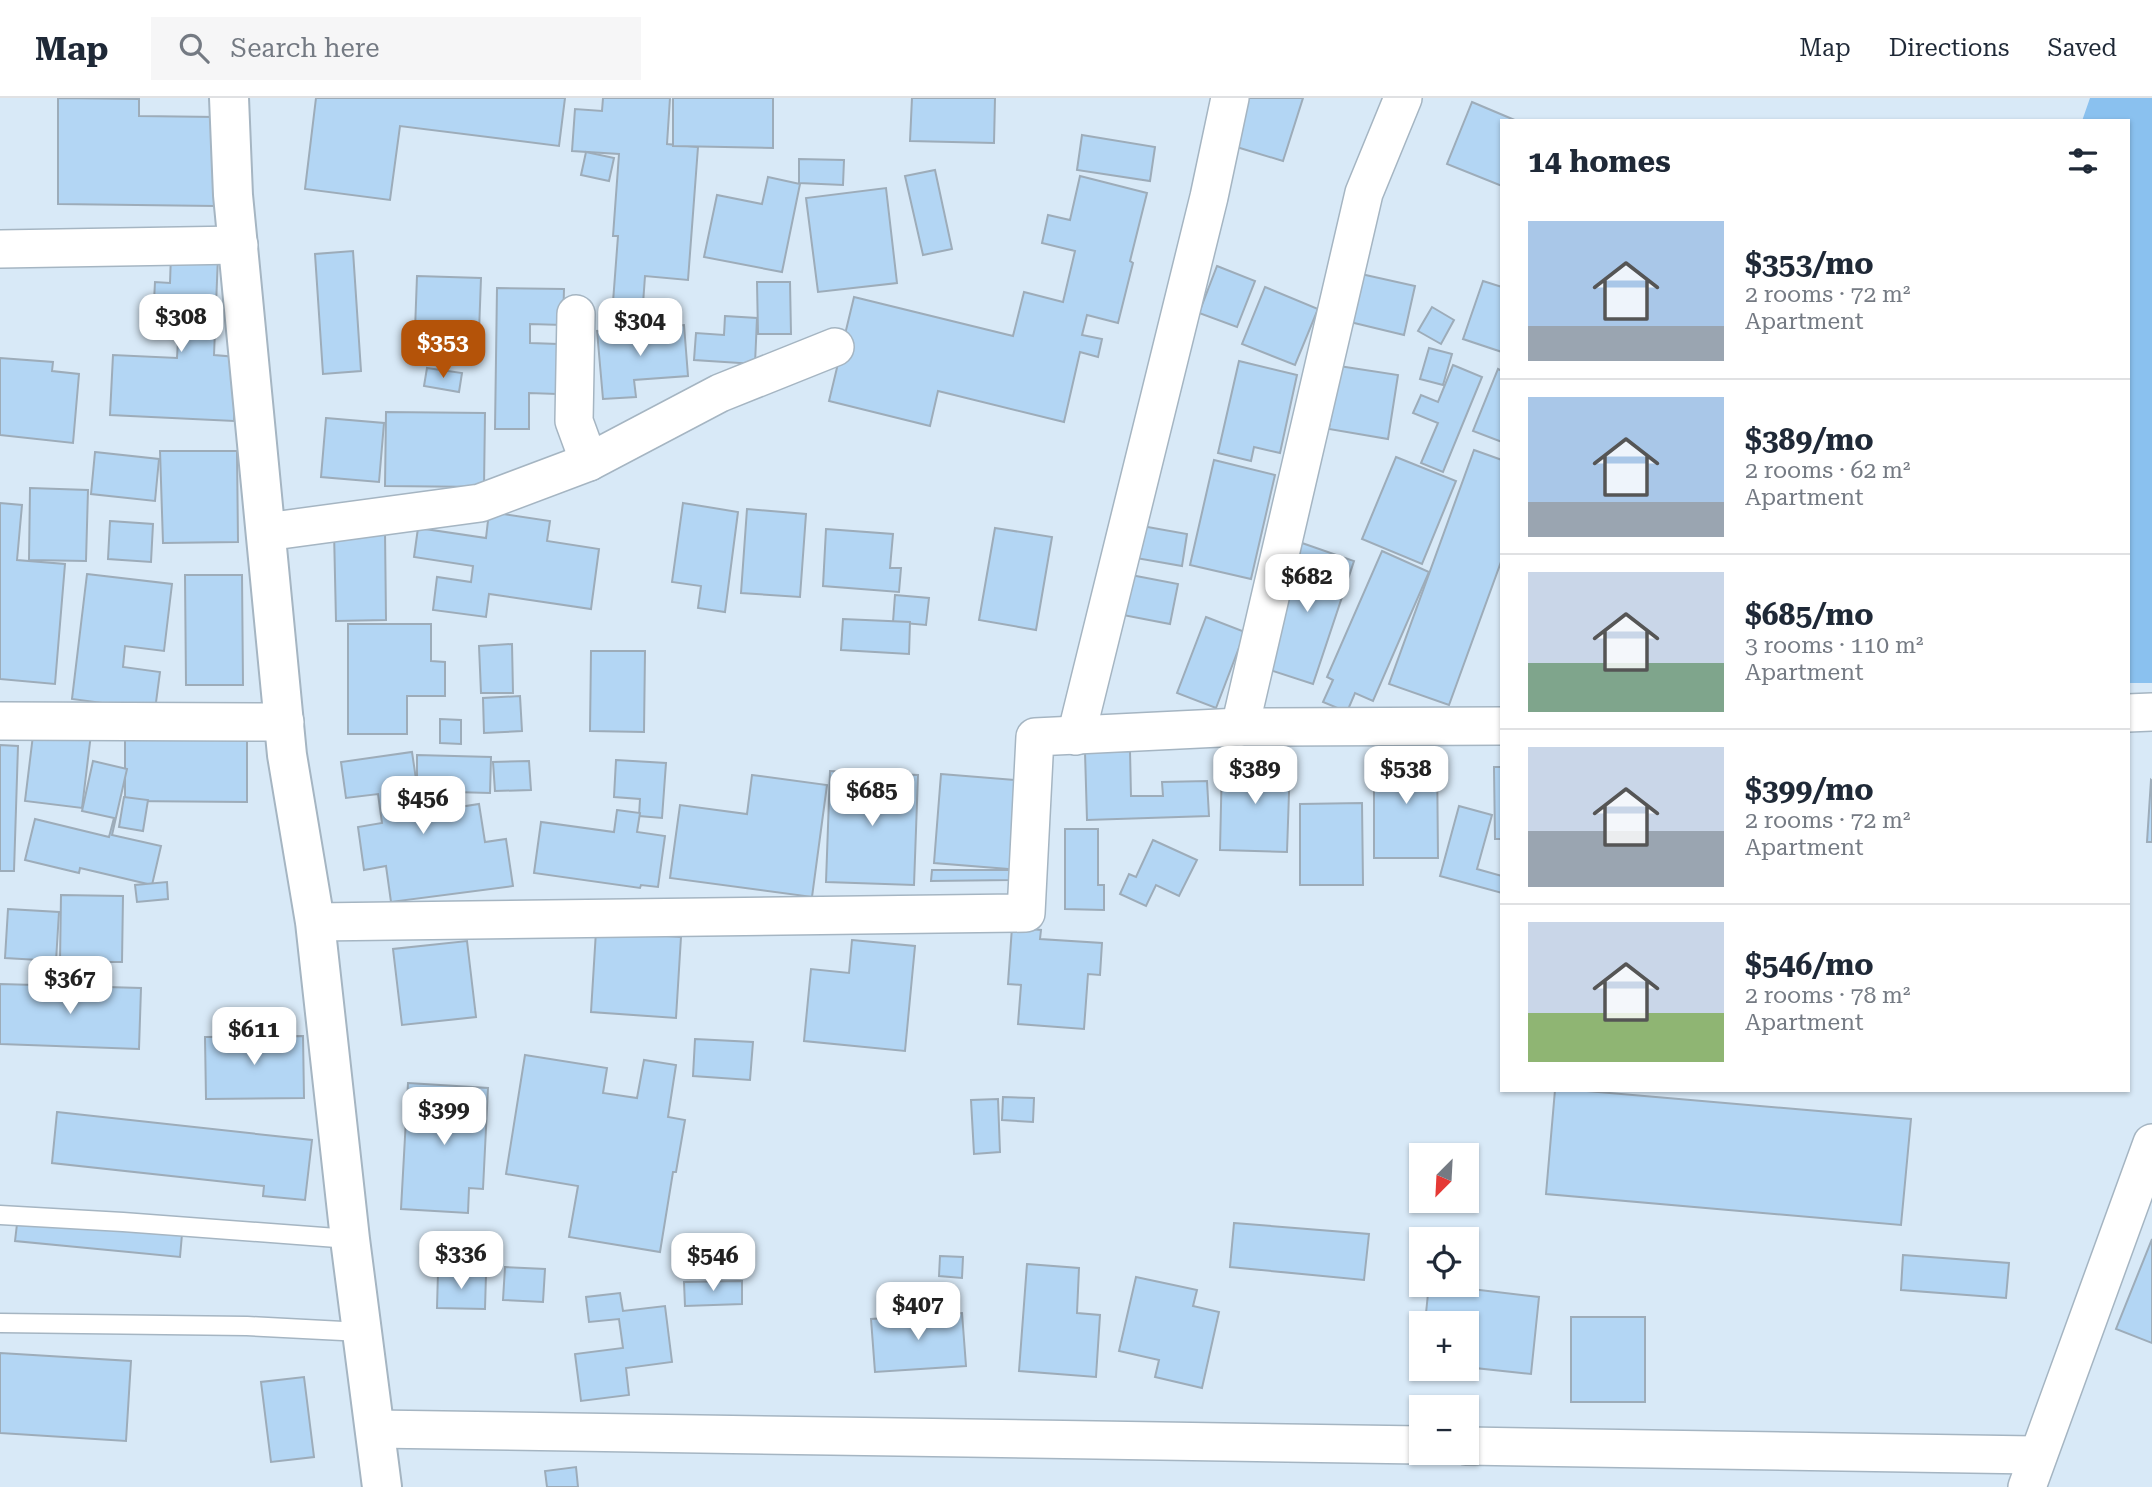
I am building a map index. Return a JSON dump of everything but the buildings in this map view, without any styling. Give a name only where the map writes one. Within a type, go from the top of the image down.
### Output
[{"type":"main road","points":[[229,98],[233,195],[288,755],[315,922],[350,1239],[382,1487]]},
{"type":"street","points":[[1076,737],[1209,197],[1230,98]]},
{"type":"street","points":[[1240,727],[1364,193],[1403,98]]},
{"type":"street","points":[[0,249],[239,246]]},
{"type":"street","points":[[576,314],[574,421],[589,462]]},
{"type":"street","points":[[266,532],[480,503],[589,462],[720,393],[835,347]]},
{"type":"street","points":[[2130,713],[2152,712]]},
{"type":"street","points":[[0,721],[285,722]]},
{"type":"street","points":[[315,922],[1026,912],[1035,737],[1240,727],[1500,726]]},
{"type":"street","points":[[1479,1447],[2033,1471],[2152,1143]]},
{"type":"street","points":[[374,1429],[1409,1445]]},
{"type":"lane","points":[[0,1215],[350,1239]]},
{"type":"lane","points":[[0,1323],[247,1326],[362,1332]]},
{"type":"shaded area","points":[[2090,98],[2152,98],[2152,683],[2130,683],[2130,119],[2083,119]]}]
